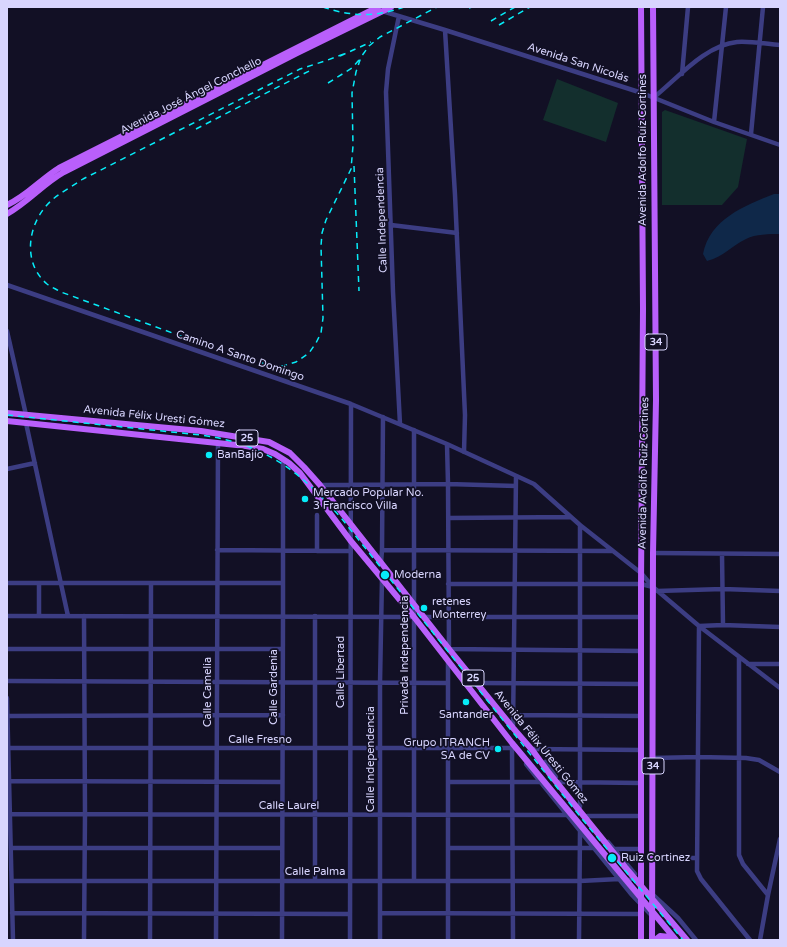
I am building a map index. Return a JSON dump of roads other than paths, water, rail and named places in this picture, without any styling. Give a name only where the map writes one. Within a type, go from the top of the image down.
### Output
[{"type":"main road","name":"Avenida José Ángel Conchello","points":[[7,205],[20,198],[41,180],[59,168],[375,9],[391,7]]},
{"type":"main road","name":"Avenida Adolfo Ruíz Cortines","points":[[641,7],[643,309],[641,940]]},
{"type":"main road","name":"Avenida Adolfo Ruíz Cortines","points":[[653,7],[656,400],[653,553],[655,589],[651,915],[653,940]]},
{"type":"main road","name":"Avenida José Ángel Conchello","points":[[7,214],[20,206],[58,175],[296,53],[375,9]]},
{"type":"main road","name":"Avenida Félix Uresti Gómez","points":[[7,413],[194,430],[269,442],[283,448],[296,458],[320,485],[449,649],[478,683],[620,861],[687,940]]},
{"type":"main road","name":"Avenida Félix Uresti Gómez","points":[[7,421],[256,448],[269,451],[282,459],[300,473],[350,540],[414,617],[491,716],[512,746],[520,752],[541,780],[673,939]]},
{"type":"main road","points":[[653,940],[660,936],[673,939]]},
{"type":"street","points":[[682,74],[688,7]]},
{"type":"street","points":[[714,122],[726,7]]},
{"type":"street","points":[[751,134],[763,7]]},
{"type":"street","name":"Avenida San Nicolás","points":[[375,9],[642,93],[714,122],[780,145]]},
{"type":"street","name":"Calle Independencia","points":[[399,16],[386,80],[400,424]]},
{"type":"street","points":[[445,30],[457,233],[466,427],[464,452],[534,484],[571,518],[641,573],[655,589],[699,626],[780,688]]},
{"type":"street","points":[[653,98],[706,54],[722,46],[737,42],[780,45]]},
{"type":"street","points":[[391,225],[457,233]]},
{"type":"street","name":"Camino A Santo Domingo","points":[[7,285],[351,404],[464,452]]},
{"type":"street","points":[[7,331],[26,415]]},
{"type":"street","name":"Calle Libertad","points":[[350,940],[351,404]]},
{"type":"street","points":[[381,563],[383,417]]},
{"type":"street","points":[[26,423],[68,616]]},
{"type":"street","name":"Privada Independencia","points":[[414,430],[414,881]]},
{"type":"street","name":"Calle Camelia","points":[[216,940],[218,444]]},
{"type":"street","points":[[447,444],[449,518],[449,649],[641,651]]},
{"type":"street","name":"Calle Gardenia","points":[[282,459],[282,940]]},
{"type":"street","points":[[7,469],[36,464]]},
{"type":"street","points":[[513,728],[516,476]]},
{"type":"street","points":[[320,485],[351,486],[448,484],[516,486]]},
{"type":"street","points":[[316,515],[317,551]]},
{"type":"street","points":[[449,518],[571,518]]},
{"type":"street","points":[[580,525],[580,808]]},
{"type":"street","points":[[218,550],[350,551]]},
{"type":"street","points":[[382,550],[516,552],[613,551]]},
{"type":"street","points":[[653,553],[780,554]]},
{"type":"street","points":[[722,554],[723,625]]},
{"type":"street","name":"Calle Independencia","points":[[380,940],[380,683],[382,578]]},
{"type":"street","points":[[7,583],[283,584]]},
{"type":"street","points":[[39,583],[39,616]]},
{"type":"street","points":[[150,940],[151,583]]},
{"type":"street","points":[[448,584],[641,584],[655,589],[780,591]]},
{"type":"street","points":[[7,616],[414,617]]},
{"type":"street","points":[[84,616],[84,940]]},
{"type":"street","points":[[315,616],[315,881]]},
{"type":"street","points":[[425,617],[641,617]]},
{"type":"street","points":[[699,626],[723,625],[780,627]]},
{"type":"street","points":[[699,626],[698,875],[750,940]]},
{"type":"street","points":[[7,649],[282,649]]},
{"type":"street","points":[[740,657],[740,860],[768,895]]},
{"type":"street","points":[[448,661],[448,940]]},
{"type":"street","points":[[748,664],[780,664]]},
{"type":"street","points":[[7,681],[448,683]]},
{"type":"street","points":[[478,683],[641,684]]},
{"type":"street","points":[[7,698],[13,940]]},
{"type":"street","points":[[7,716],[283,715]]},
{"type":"street","points":[[448,715],[491,716]]},
{"type":"street","points":[[513,715],[641,716]]},
{"type":"street","points":[[512,746],[514,881],[513,940]]},
{"type":"street","name":"Calle Fresno","points":[[8,748],[448,749],[512,746]]},
{"type":"street","points":[[532,750],[641,750]]},
{"type":"street","points":[[532,750],[541,756],[559,782],[641,882],[678,918],[696,940]]},
{"type":"street","points":[[653,758],[740,757],[759,760],[780,772]]},
{"type":"street","points":[[448,782],[541,780],[567,815],[619,879],[673,939]]},
{"type":"street","points":[[9,781],[282,782]]},
{"type":"street","points":[[559,782],[641,783]]},
{"type":"street","name":"Calle Laurel","points":[[10,814],[567,815]]},
{"type":"street","points":[[586,816],[641,816]]},
{"type":"street","points":[[580,831],[580,940]]},
{"type":"street","points":[[760,940],[780,839]]},
{"type":"street","points":[[11,848],[282,848]]},
{"type":"street","points":[[448,848],[594,848]]},
{"type":"street","points":[[614,849],[641,848]]},
{"type":"street","points":[[652,858],[697,858]]},
{"type":"street","name":"Calle Palma","points":[[12,880],[580,881],[619,879],[632,880],[634,873]]},
{"type":"street","points":[[380,913],[448,915],[641,914]]},
{"type":"street","points":[[12,914],[350,914]]},
{"type":"street","points":[[663,928],[664,922],[669,918],[678,918]]},
{"type":"water","points":[[774,194],[780,194],[780,234],[750,237],[723,254],[707,261],[703,254],[707,242],[721,223],[740,209]]},
{"type":"railway","points":[[323,7],[344,13],[354,14],[384,13],[404,7]]},
{"type":"railway","points":[[344,54],[300,69],[83,179],[59,194],[44,209],[37,219],[33,230],[31,253],[33,265],[39,275],[47,284],[61,292],[205,345],[269,365],[283,366],[296,362],[309,353],[321,333],[323,318],[322,233],[326,220],[351,169],[353,146],[352,93],[356,72],[361,57],[369,46],[380,37],[437,7]]},
{"type":"railway","points":[[491,21],[515,7]]},
{"type":"railway","points":[[499,25],[530,7]]},
{"type":"railway","points":[[340,56],[371,42]]},
{"type":"railway","points":[[328,83],[352,68],[359,60]]},
{"type":"railway","points":[[196,129],[313,69]]},
{"type":"railway","points":[[354,166],[359,291]]},
{"type":"railway","points":[[7,415],[201,435],[224,439],[263,453],[280,462],[296,474],[327,502],[342,519],[583,820],[683,940]]},
{"type":"place","name":"BanBajío","points":[[209,455]]},
{"type":"place","name":"Mercado Popular No. 3 Francisco Villa","points":[[305,499]]},
{"type":"place","name":"Moderna","points":[[385,575]]},
{"type":"place","name":"retenes Monterrey","points":[[424,608]]},
{"type":"place","name":"Santander","points":[[466,702]]},
{"type":"place","name":"Grupo ITRANCH SA de CV","points":[[498,749]]},
{"type":"place","name":"Ruiz Cortinez","points":[[612,858]]}]
